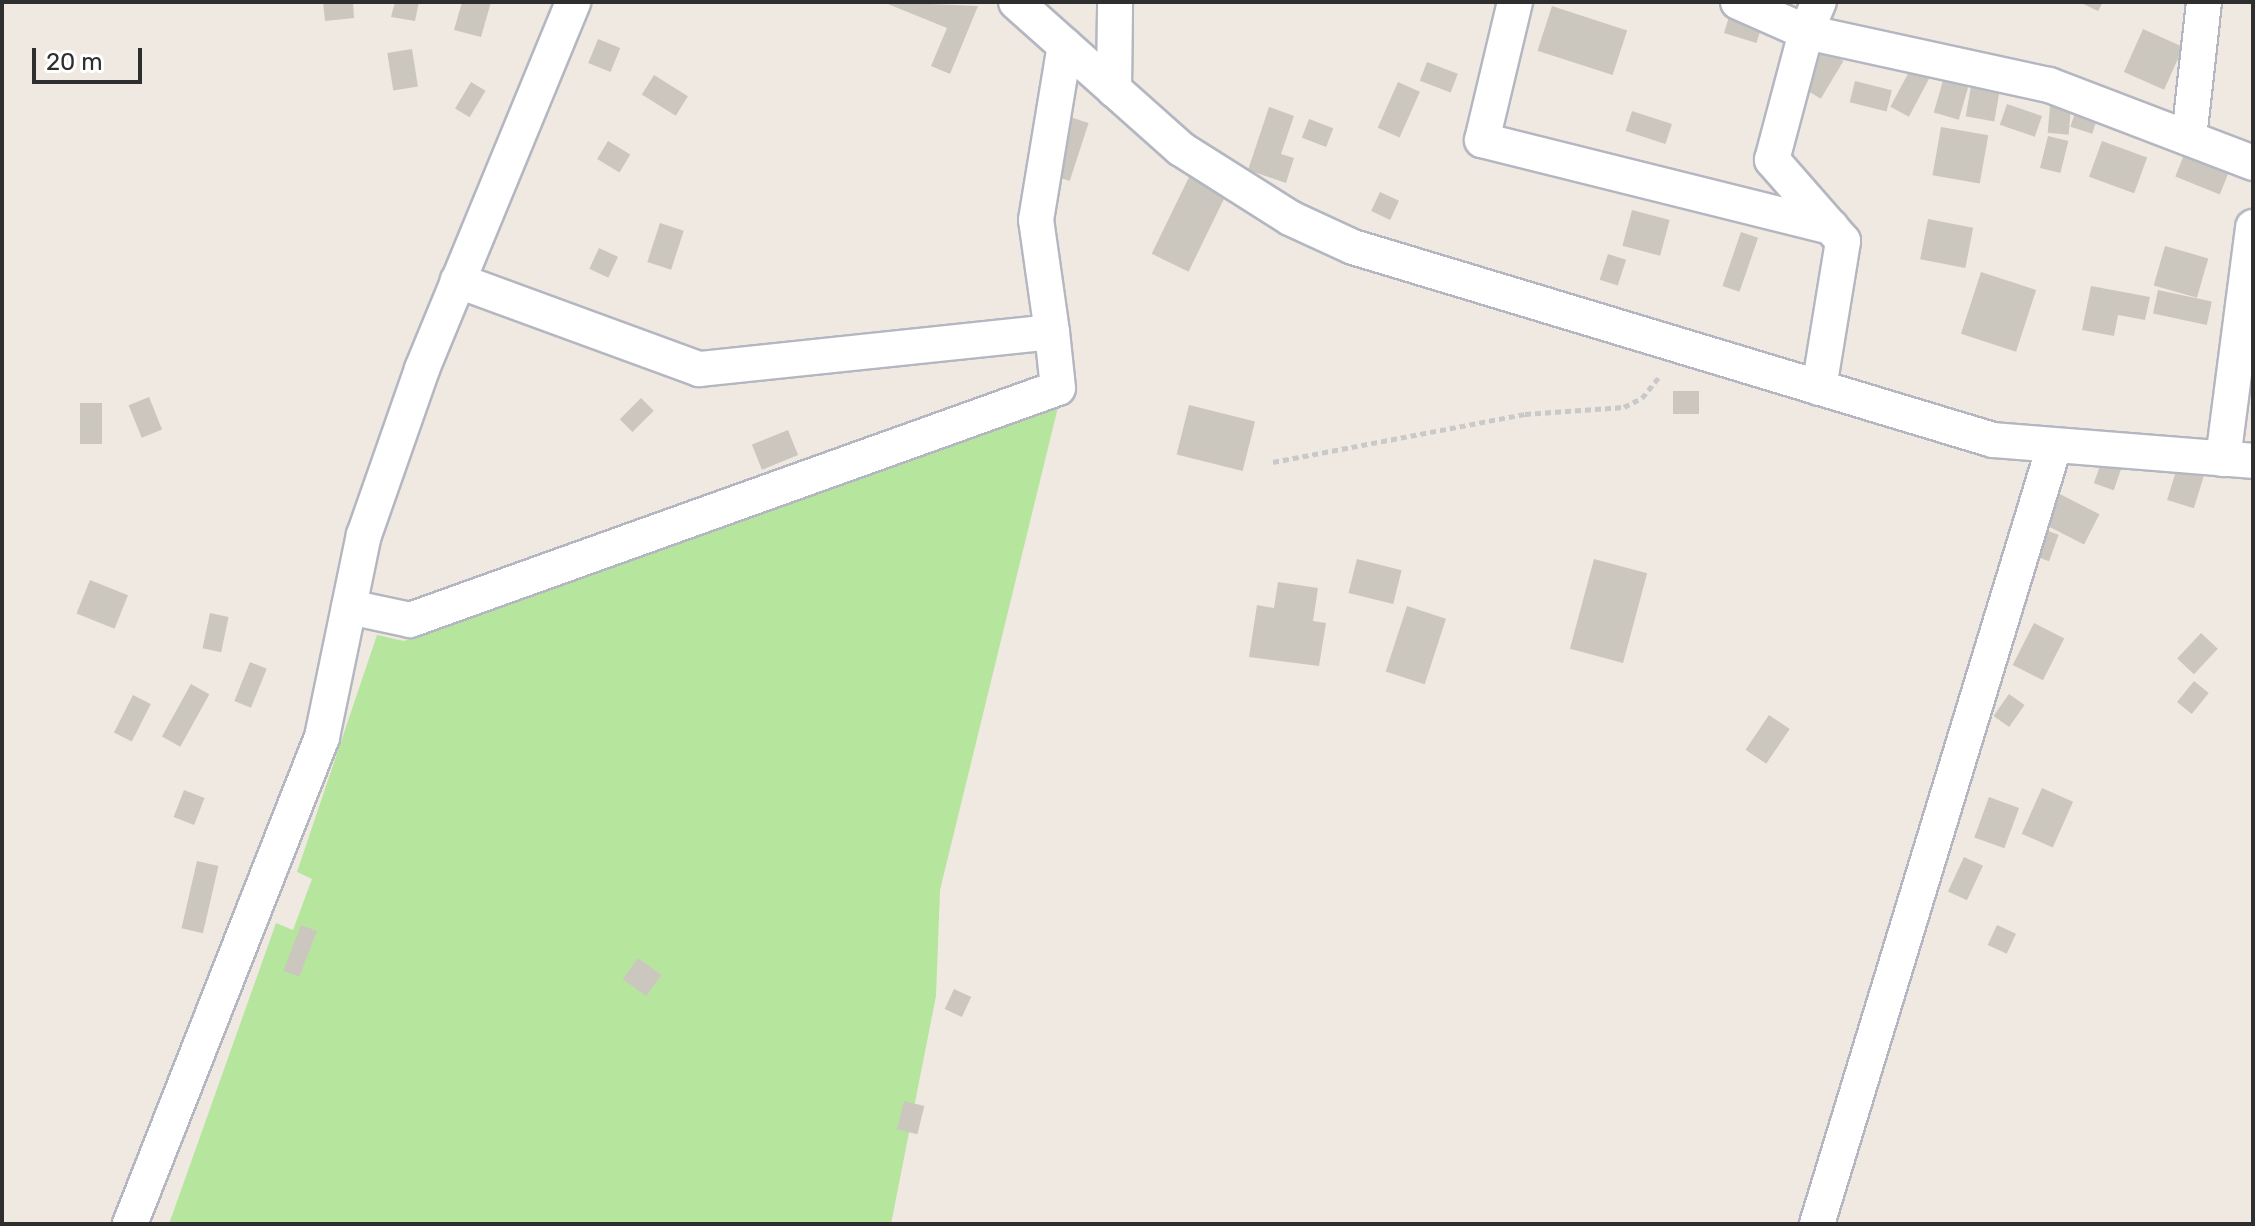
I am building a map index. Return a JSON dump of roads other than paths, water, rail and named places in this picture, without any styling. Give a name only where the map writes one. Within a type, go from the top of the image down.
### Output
[{"type":"street","points":[[130,1224],[322,737],[364,535],[458,281],[573,2]]},
{"type":"street","points":[[1016,2],[1181,149],[1290,218],[1328,236],[1424,272],[1993,440],[2238,460],[2253,227]]},
{"type":"street","points":[[1114,90],[1115,2]]},
{"type":"street","points":[[1515,2],[1482,140],[1831,227]]},
{"type":"street","points":[[1738,2],[1812,17],[2049,85],[2253,163]]},
{"type":"street","points":[[2189,138],[2204,2]]},
{"type":"street","points":[[1812,17],[1772,160],[1843,241],[1819,388]]},
{"type":"street","points":[[349,607],[410,620],[1058,388],[1036,220],[1065,45]]},
{"type":"street","points":[[458,281],[699,369],[1052,332]]},
{"type":"street","points":[[1817,1224],[2054,447]]}]
